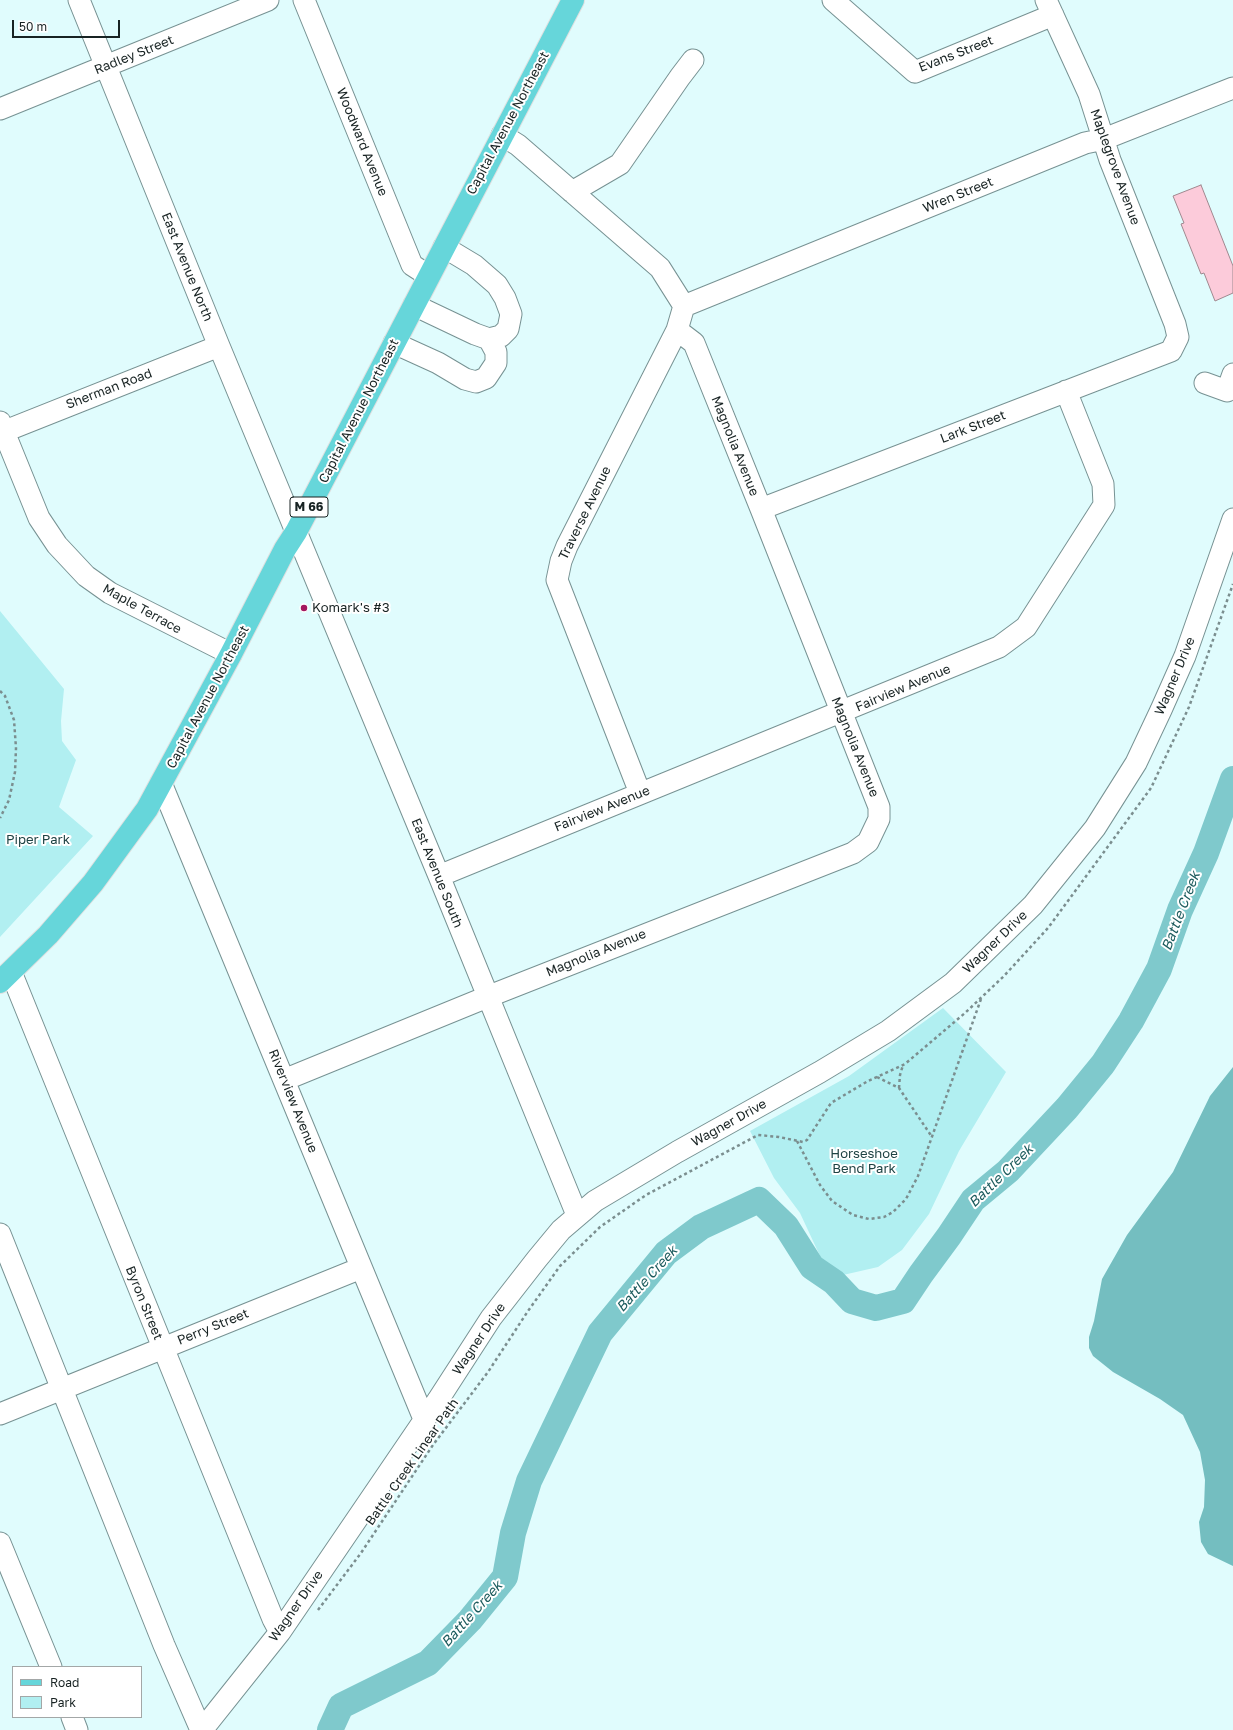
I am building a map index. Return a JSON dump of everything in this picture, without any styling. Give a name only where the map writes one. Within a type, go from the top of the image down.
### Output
[{"type":"main road","name":"Capital Avenue Northeast","points":[[5,977],[48,935],[93,883],[147,809],[231,654],[285,548],[296,532],[573,0]]},
{"type":"street","name":"East Avenue North","points":[[79,0],[296,532]]},
{"type":"street","name":"Radley Street","points":[[0,109],[268,0]]},
{"type":"street","name":"Woodward Avenue","points":[[304,0],[412,265],[429,276]]},
{"type":"street","name":"Evans Street","points":[[833,0],[915,72],[1050,8]]},
{"type":"street","name":"Maplegrove Avenue","points":[[1050,8],[1089,94],[1110,160],[1178,337]]},
{"type":"street","points":[[572,192],[620,164],[680,76],[693,60]]},
{"type":"street","name":"Wren Street","points":[[684,306],[1085,143],[1104,139],[1233,88]]},
{"type":"street","points":[[502,135],[518,145],[660,268],[684,306],[677,330]]},
{"type":"street","points":[[414,305],[475,334],[489,339],[501,336],[508,329],[511,314],[505,298],[497,285],[474,265],[444,247]]},
{"type":"street","name":"Magnolia Avenue","points":[[284,1080],[487,996],[853,853],[868,842],[879,819],[878,807],[694,343],[677,330]]},
{"type":"street","name":"Traverse Avenue","points":[[640,793],[557,580],[561,561],[567,546],[677,330]]},
{"type":"street","name":"Lark Street","points":[[761,509],[1171,352],[1178,337]]},
{"type":"street","points":[[394,343],[438,363],[465,379],[476,382],[486,378],[496,363],[496,352],[489,339]]},
{"type":"street","name":"Sherman Road","points":[[1,429],[219,346]]},
{"type":"street","points":[[1205,383],[1227,391],[1233,374]]},
{"type":"street","name":"Fairview Avenue","points":[[439,876],[999,648],[1026,627],[1104,505],[1103,484],[1066,391]]},
{"type":"street","name":"Maple Terrace","points":[[1,429],[39,518],[57,545],[86,576],[110,593],[231,654]]},
{"type":"street","name":"Wagner Drive","points":[[202,1730],[280,1632],[492,1318],[561,1230],[595,1201],[677,1152],[820,1072],[888,1031],[953,983],[1033,905],[1095,828],[1136,763],[1185,656],[1233,519]]},
{"type":"street","name":"East Avenue South","points":[[296,532],[439,876],[577,1215]]},
{"type":"street","name":"Riverview Avenue","points":[[162,782],[424,1419]]},
{"type":"street","name":"Byron Street","points":[[5,977],[162,1348],[270,1612],[280,1632]]},
{"type":"street","points":[[0,1234],[164,1645],[202,1730]]},
{"type":"street","name":"Perry Street","points":[[0,1414],[361,1268]]},
{"type":"street","points":[[0,1543],[51,1666]]},
{"type":"street","points":[[72,1718],[77,1730]]},
{"type":"path","points":[[0,691],[5,696],[14,720],[16,748],[15,772],[9,800],[0,818]]},
{"type":"path","points":[[797,1141],[820,1186],[832,1201],[853,1215],[869,1219],[884,1217],[893,1212],[906,1199],[918,1176],[981,998]]},
{"type":"path","points":[[899,1088],[900,1075],[903,1065]]},
{"type":"path","points":[[877,1077],[899,1088],[932,1137]]},
{"type":"path","name":"Battle Creek Linear Path","points":[[315,1614],[361,1553],[433,1446],[488,1372],[560,1266],[600,1227],[646,1195],[758,1135],[779,1137]]},
{"type":"green space","name":"Piper Park","points":[[0,611],[64,689],[61,721],[62,741],[76,760],[59,807],[93,836],[0,937]]},
{"type":"green space","name":"Horseshoe Bend Park","points":[[943,1008],[1006,1072],[959,1151],[929,1214],[902,1250],[878,1267],[843,1275],[827,1271],[800,1213],[774,1178],[750,1131],[849,1076]]},
{"type":"shaded area","points":[[1233,1067],[1233,1566],[1208,1554],[1201,1542],[1199,1522],[1204,1507],[1205,1480],[1200,1452],[1183,1415],[1160,1399],[1113,1372],[1093,1356],[1089,1348],[1089,1337],[1094,1321],[1102,1279],[1127,1235],[1173,1172],[1210,1096]]},
{"type":"building","points":[[1201,185],[1233,266],[1233,293],[1215,301],[1204,273],[1201,274],[1181,224],[1184,223],[1173,196]]},
{"type":"waterway","name":"Battle Creek","points":[[330,1730],[341,1706],[428,1663],[470,1620],[505,1577],[513,1533],[529,1481],[600,1333],[666,1253],[701,1227],[759,1200],[786,1226],[812,1267],[834,1282],[852,1301],[876,1308],[903,1301],[973,1200],[1008,1171],[1067,1108],[1103,1064],[1131,1021],[1159,969],[1180,910],[1206,853],[1233,779]]},
{"type":"place","name":"Komark's #3","points":[[304,608]]}]
